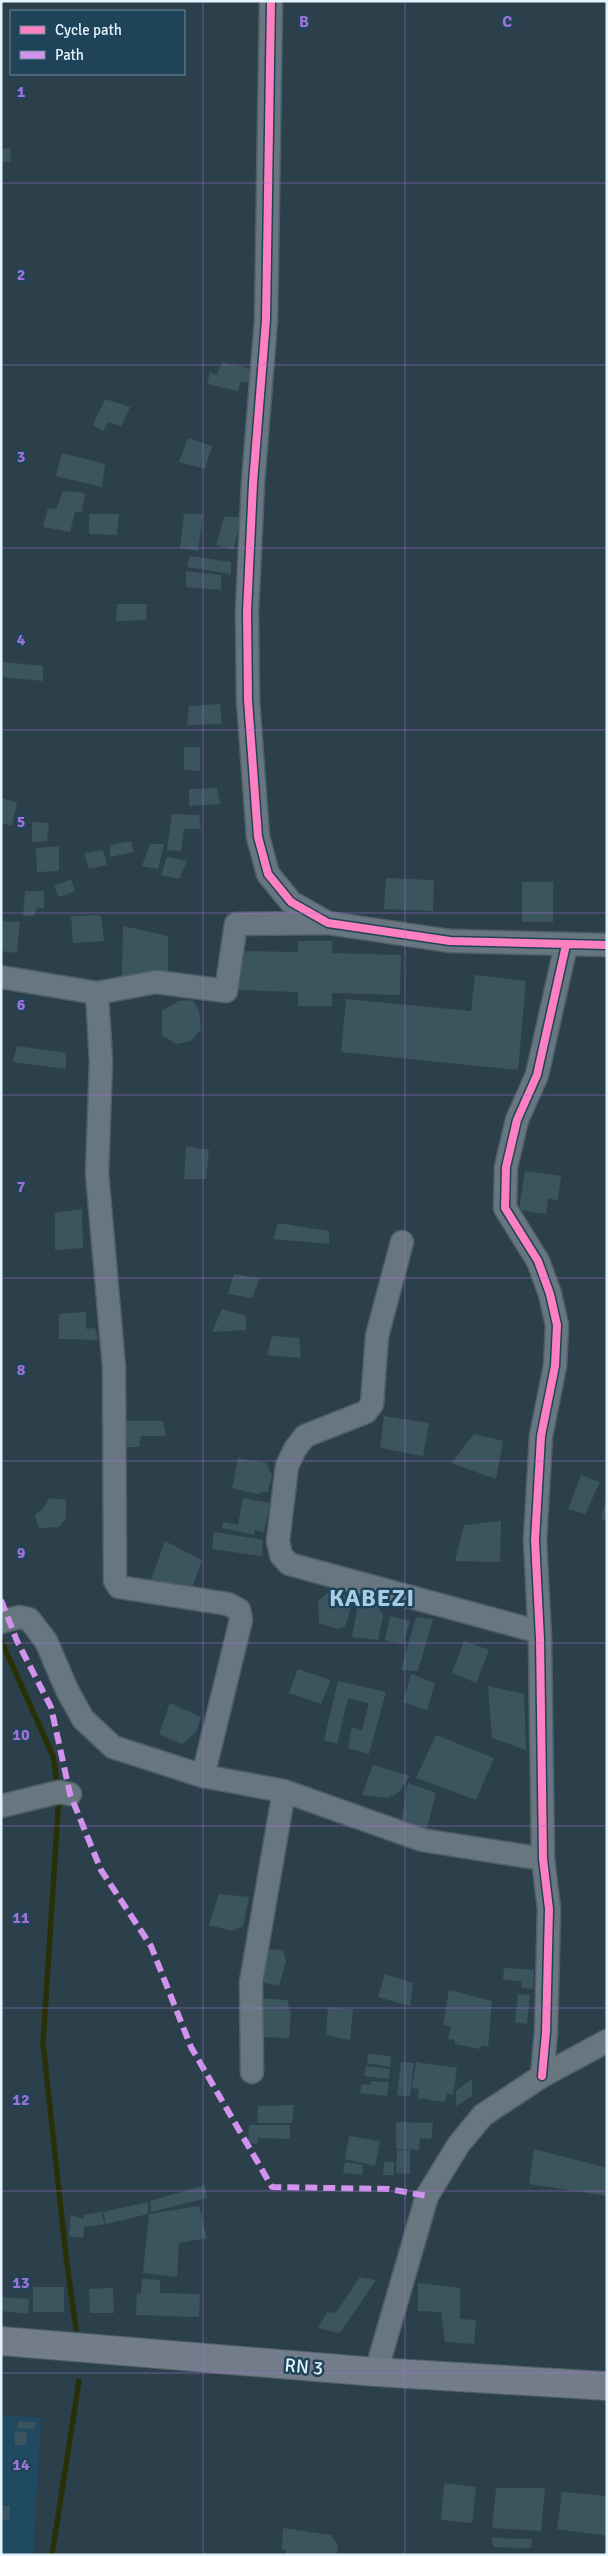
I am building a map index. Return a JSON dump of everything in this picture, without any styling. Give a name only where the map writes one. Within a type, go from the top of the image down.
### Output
[{"type":"highway","name":"RN 3","points":[[1,2341],[376,2372],[607,2386]]},
{"type":"street","points":[[271,1],[266,320],[247,612],[248,700],[258,837],[268,874],[291,902],[328,923]]},
{"type":"street","points":[[1,976],[97,993],[156,982],[226,991],[236,924],[328,923],[450,941],[607,945]]},
{"type":"street","points":[[542,2076],[546,2032],[549,1909],[543,1858],[540,1632],[535,1540],[541,1436],[555,1366],[557,1324],[550,1294],[538,1261],[505,1208],[506,1167],[517,1120],[537,1075],[566,944]]},
{"type":"street","points":[[97,993],[101,1062],[97,1173],[114,1367],[115,1582],[119,1587],[228,1604],[235,1607],[241,1614],[203,1776]]},
{"type":"street","points":[[402,1242],[377,1336],[372,1404],[366,1412],[306,1436],[295,1449],[286,1466],[278,1541],[281,1555],[288,1564],[540,1632]]},
{"type":"street","points":[[1,1622],[19,1617],[29,1619],[46,1641],[67,1690],[83,1719],[113,1748],[203,1776],[284,1792],[422,1840],[543,1858]]},
{"type":"street","points":[[1,1806],[59,1792],[70,1794]]},
{"type":"street","points":[[252,2072],[251,1982],[284,1792]]},
{"type":"street","points":[[376,2372],[427,2196],[459,2144],[483,2116],[542,2076],[607,2041]]},
{"type":"shaded area","points":[[1,2415],[41,2418],[33,2555],[1,2555]]},
{"type":"building","points":[[10,148],[11,162],[1,162],[1,149]]},
{"type":"building","points":[[222,362],[255,370],[254,384],[241,381],[238,391],[207,384],[210,372],[217,375]]},
{"type":"building","points":[[105,399],[130,407],[121,426],[108,422],[103,431],[93,425]]},
{"type":"building","points":[[188,438],[212,446],[205,469],[179,462]]},
{"type":"building","points":[[62,453],[105,464],[102,487],[56,476]]},
{"type":"building","points":[[63,491],[85,493],[82,512],[75,512],[70,532],[43,527],[48,508],[56,509]]},
{"type":"building","points":[[89,514],[119,514],[117,535],[89,534]]},
{"type":"building","points":[[184,514],[203,514],[198,551],[180,548]]},
{"type":"building","points":[[224,517],[242,517],[233,550],[216,545]]},
{"type":"building","points":[[190,556],[231,562],[231,574],[187,567]]},
{"type":"building","points":[[186,571],[221,575],[221,590],[186,587]]},
{"type":"building","points":[[117,604],[147,604],[146,620],[116,621]]},
{"type":"building","points":[[3,662],[43,666],[43,681],[3,677]]},
{"type":"building","points":[[220,704],[222,724],[187,725],[189,706]]},
{"type":"building","points":[[184,747],[200,747],[200,771],[184,770]]},
{"type":"building","points":[[217,788],[220,804],[189,806],[189,789]]},
{"type":"building","points":[[2,798],[17,803],[12,826],[1,823]]},
{"type":"building","points":[[172,814],[199,815],[201,829],[184,829],[181,851],[167,850]]},
{"type":"building","points":[[32,822],[49,823],[47,841],[32,842]]},
{"type":"building","points":[[131,841],[134,852],[110,857],[110,845]]},
{"type":"building","points":[[150,844],[164,844],[158,869],[142,866]]},
{"type":"building","points":[[59,846],[59,871],[37,872],[36,848]]},
{"type":"building","points":[[103,850],[107,865],[89,869],[84,853]]},
{"type":"building","points":[[167,857],[187,861],[179,879],[161,875]]},
{"type":"building","points":[[386,878],[434,880],[433,911],[384,909]]},
{"type":"building","points":[[71,879],[75,891],[59,897],[54,886]]},
{"type":"building","points":[[522,882],[553,882],[553,922],[522,922]]},
{"type":"building","points":[[25,891],[44,891],[44,908],[37,908],[34,916],[23,916]]},
{"type":"building","points":[[101,915],[104,941],[73,943],[71,916]]},
{"type":"building","points":[[1,921],[20,922],[17,953],[1,951]]},
{"type":"building","points":[[123,926],[168,936],[168,974],[122,978]]},
{"type":"building","points":[[298,941],[332,941],[332,953],[401,955],[400,995],[332,993],[332,1006],[298,1006],[298,992],[238,990],[239,951],[298,952]]},
{"type":"building","points":[[475,975],[526,981],[518,1070],[341,1052],[346,999],[471,1011]]},
{"type":"building","points":[[193,1000],[199,1010],[201,1029],[191,1041],[176,1044],[162,1035],[162,1010],[179,1001]]},
{"type":"building","points":[[17,1046],[66,1053],[66,1069],[13,1062]]},
{"type":"building","points":[[186,1146],[209,1150],[206,1179],[184,1179]]},
{"type":"building","points":[[525,1171],[561,1176],[558,1200],[548,1199],[546,1214],[519,1210]]},
{"type":"building","points":[[82,1209],[83,1248],[55,1250],[55,1213]]},
{"type":"building","points":[[278,1223],[329,1231],[329,1244],[274,1239]]},
{"type":"building","points":[[234,1274],[260,1278],[252,1298],[228,1294]]},
{"type":"building","points":[[222,1309],[246,1316],[246,1330],[212,1332]]},
{"type":"building","points":[[86,1312],[86,1329],[95,1328],[98,1340],[59,1339],[59,1314]]},
{"type":"building","points":[[272,1336],[299,1338],[301,1358],[267,1355]]},
{"type":"building","points":[[384,1416],[429,1423],[423,1456],[380,1448]]},
{"type":"building","points":[[124,1421],[163,1421],[166,1436],[141,1436],[139,1447],[125,1447]]},
{"type":"building","points":[[474,1434],[503,1441],[496,1479],[451,1463]]},
{"type":"building","points":[[238,1458],[266,1463],[272,1475],[268,1491],[257,1494],[232,1488]]},
{"type":"building","points":[[581,1475],[600,1482],[585,1514],[568,1509]]},
{"type":"building","points":[[607,1494],[607,1521],[601,1519]]},
{"type":"building","points":[[49,1498],[66,1500],[66,1518],[59,1527],[39,1528],[35,1515],[43,1509]]},
{"type":"building","points":[[243,1498],[270,1503],[264,1532],[255,1530],[254,1535],[222,1528],[223,1522],[238,1525]]},
{"type":"building","points":[[501,1521],[500,1562],[455,1561],[464,1525]]},
{"type":"building","points":[[214,1532],[263,1540],[262,1556],[212,1549]]},
{"type":"building","points":[[165,1541],[202,1560],[191,1591],[150,1583]]},
{"type":"building","points":[[330,1591],[345,1594],[353,1602],[345,1627],[337,1629],[319,1623],[318,1601]]},
{"type":"building","points":[[358,1605],[377,1605],[383,1616],[378,1640],[352,1637]]},
{"type":"building","points":[[390,1616],[410,1621],[403,1644],[385,1640]]},
{"type":"building","points":[[416,1617],[433,1619],[418,1671],[401,1670]]},
{"type":"building","points":[[464,1641],[489,1650],[476,1683],[452,1673]]},
{"type":"building","points":[[298,1669],[331,1680],[321,1704],[289,1693]]},
{"type":"building","points":[[411,1674],[435,1683],[427,1710],[403,1702]]},
{"type":"building","points":[[338,1681],[386,1692],[369,1754],[348,1748],[352,1727],[362,1730],[369,1703],[348,1698],[337,1744],[324,1740]]},
{"type":"building","points":[[488,1686],[524,1694],[526,1750],[492,1738]]},
{"type":"building","points":[[170,1703],[201,1717],[196,1732],[182,1744],[159,1734]]},
{"type":"building","points":[[436,1735],[494,1758],[476,1800],[416,1778]]},
{"type":"building","points":[[373,1765],[410,1776],[399,1792],[388,1798],[362,1795]]},
{"type":"building","points":[[408,1783],[436,1793],[426,1831],[401,1824]]},
{"type":"building","points":[[219,1894],[249,1897],[243,1926],[233,1931],[209,1925]]},
{"type":"building","points":[[264,1949],[283,1950],[286,1961],[279,1986],[261,1982]]},
{"type":"building","points":[[504,1968],[534,1970],[533,1989],[521,1988],[522,1981],[503,1980]]},
{"type":"building","points":[[385,1974],[413,1983],[410,2006],[378,1997]]},
{"type":"building","points":[[449,1990],[492,2001],[488,2047],[481,2045],[480,2049],[455,2044],[455,2040],[448,2039],[451,2026],[443,2025]]},
{"type":"building","points":[[518,1994],[530,1995],[527,2024],[515,2022]]},
{"type":"building","points":[[257,1998],[287,2000],[291,2014],[289,2038],[259,2037]]},
{"type":"building","points":[[328,2007],[353,2010],[350,2040],[326,2035]]},
{"type":"building","points":[[368,2054],[391,2056],[390,2067],[367,2063]]},
{"type":"building","points":[[401,2062],[414,2063],[410,2097],[397,2095]]},
{"type":"building","points":[[416,2062],[457,2068],[453,2095],[447,2094],[445,2102],[418,2098],[419,2089],[412,2088]]},
{"type":"building","points":[[366,2066],[390,2069],[389,2079],[364,2076]]},
{"type":"building","points":[[472,2079],[472,2096],[456,2106],[456,2091]]},
{"type":"building","points":[[371,2081],[389,2082],[387,2096],[360,2093],[362,2084],[371,2085]]},
{"type":"building","points":[[294,2105],[292,2123],[257,2123],[258,2106]]},
{"type":"building","points":[[396,2122],[433,2123],[431,2139],[420,2138],[419,2150],[396,2149]]},
{"type":"building","points":[[249,2125],[290,2125],[290,2139],[258,2138],[257,2144],[248,2143]]},
{"type":"building","points":[[349,2136],[380,2141],[375,2166],[345,2159]]},
{"type":"building","points":[[534,2149],[607,2168],[607,2196],[529,2184]]},
{"type":"building","points":[[397,2150],[410,2150],[410,2174],[396,2173]]},
{"type":"building","points":[[345,2162],[363,2165],[362,2175],[343,2173]]},
{"type":"building","points":[[384,2162],[394,2162],[394,2175],[383,2175]]},
{"type":"building","points":[[205,2185],[207,2198],[151,2212],[150,2201]]},
{"type":"building","points":[[148,2202],[148,2214],[106,2224],[103,2212]]},
{"type":"building","points":[[199,2206],[207,2238],[179,2243],[177,2277],[143,2273],[149,2214]]},
{"type":"building","points":[[101,2212],[105,2224],[84,2227],[83,2238],[69,2236],[71,2215],[84,2219],[84,2215]]},
{"type":"building","points":[[360,2277],[376,2280],[340,2333],[318,2328],[327,2312],[336,2313]]},
{"type":"building","points":[[142,2279],[160,2280],[160,2293],[200,2294],[199,2317],[136,2315],[137,2293],[141,2293]]},
{"type":"building","points":[[418,2283],[460,2288],[460,2319],[476,2320],[474,2344],[445,2342],[441,2312],[418,2311]]},
{"type":"building","points":[[33,2287],[64,2287],[64,2312],[33,2312]]},
{"type":"building","points":[[113,2288],[114,2313],[90,2313],[89,2289]]},
{"type":"building","points":[[2,2297],[29,2299],[28,2314],[1,2311]]},
{"type":"building","points":[[18,2421],[35,2422],[35,2429],[18,2428]]},
{"type":"building","points":[[15,2431],[27,2432],[26,2445],[15,2445]]},
{"type":"building","points":[[444,2483],[476,2487],[472,2523],[441,2520]]},
{"type":"building","points":[[496,2488],[545,2488],[541,2531],[492,2528]]},
{"type":"building","points":[[562,2492],[607,2496],[607,2536],[557,2529]]},
{"type":"building","points":[[1,2506],[10,2506],[9,2520],[1,2520]]},
{"type":"building","points":[[283,2528],[331,2535],[338,2546],[337,2555],[286,2555],[286,2550],[282,2550]]},
{"type":"building","points":[[491,2538],[532,2539],[531,2548],[494,2547]]},
{"type":"waterway","points":[[1,1640],[53,1756],[58,1787]]},
{"type":"waterway","points":[[59,1796],[43,2043],[66,2256],[76,2329]]},
{"type":"waterway","points":[[52,2555],[79,2381]]},
{"type":"marked path","points":[[1,1600],[17,1641],[51,1707],[70,1794],[101,1870],[151,1946],[191,2047],[272,2187],[389,2189],[427,2196]]},
{"type":"cycle path","points":[[271,1],[266,320],[253,483],[247,612],[248,700],[258,837],[268,874],[291,902],[328,923],[450,941],[607,945]]},
{"type":"cycle path","points":[[542,2076],[546,2032],[549,1909],[543,1859],[540,1639],[535,1540],[541,1436],[555,1366],[557,1325],[550,1294],[538,1261],[505,1208],[506,1167],[517,1120],[537,1075],[566,945]]},
{"type":"district","name":"KABEZI","points":[[372,1598]]}]
